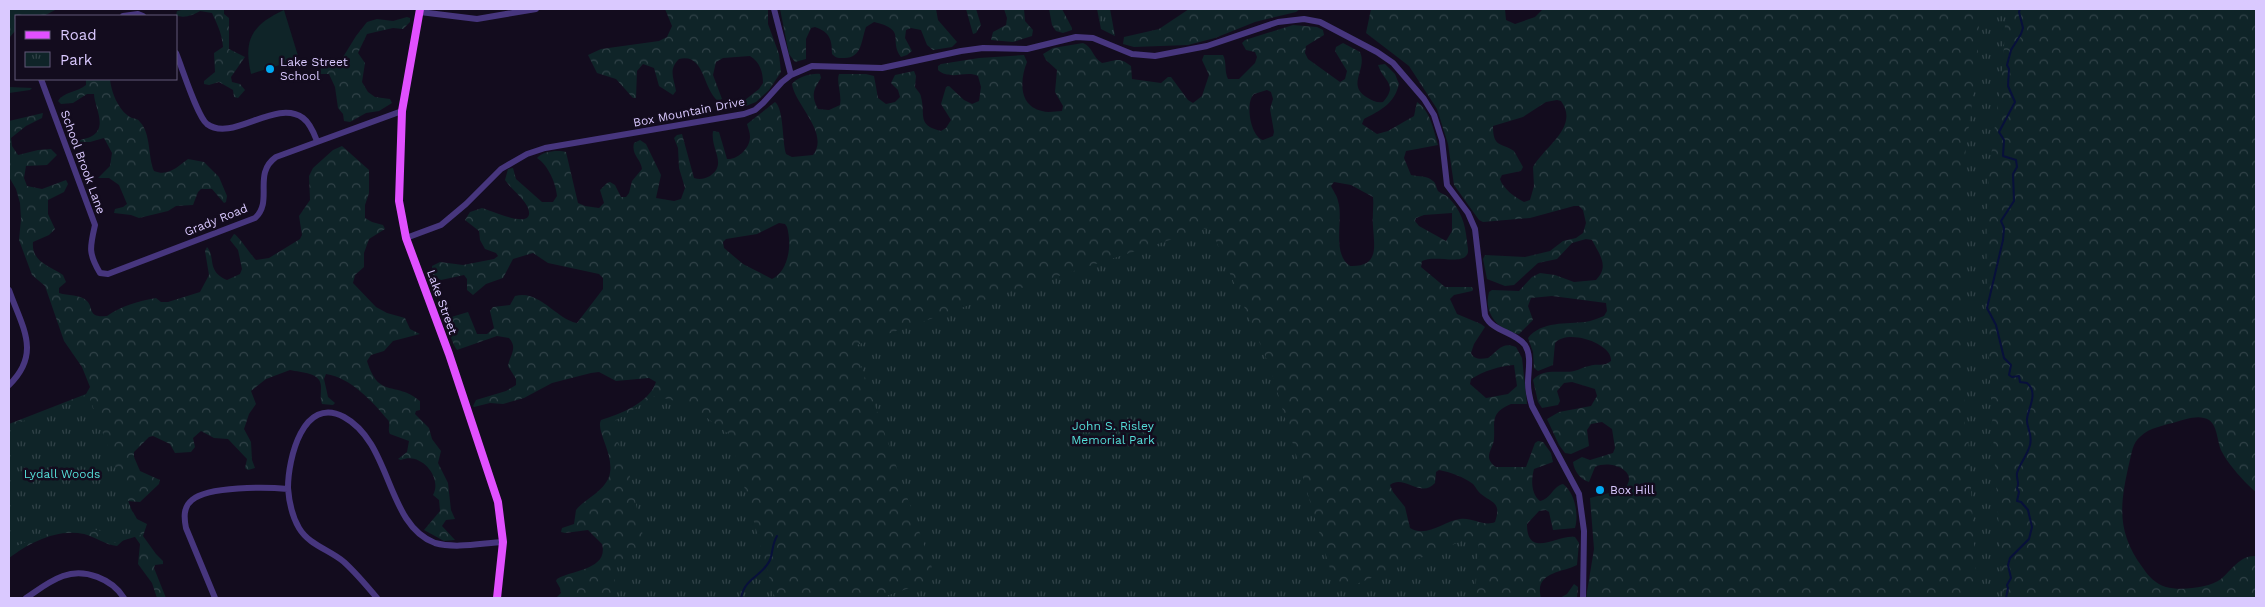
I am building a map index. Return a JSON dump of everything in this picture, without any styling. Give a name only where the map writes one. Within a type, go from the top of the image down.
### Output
[{"type":"main road","name":"Lake Street","points":[[420,10],[402,111],[399,201],[406,238],[498,502],[503,542],[497,598]]},
{"type":"street","points":[[420,10],[477,19],[536,9]]},
{"type":"street","points":[[774,9],[791,75]]},
{"type":"street","name":"Box Mountain Drive","points":[[406,238],[441,225],[466,204],[501,169],[527,154],[545,148],[744,114],[755,110],[782,82],[804,68],[819,66],[882,68],[967,50],[1027,49],[1076,37],[1093,38],[1138,55],[1173,54],[1207,46],[1278,22],[1295,19],[1313,20],[1328,25],[1384,57],[1406,77],[1424,100],[1440,130],[1447,185],[1468,213],[1474,229],[1483,303],[1487,320],[1496,328],[1522,342],[1528,352],[1528,390],[1532,406],[1573,480],[1583,508],[1583,598]]},
{"type":"street","points":[[178,58],[197,108],[206,123],[214,127],[229,128],[278,114],[297,115],[304,118],[317,141]]},
{"type":"street","name":"School Brook Lane","points":[[41,80],[95,225],[90,244],[92,260],[100,273],[108,274]]},
{"type":"street","name":"Grady Road","points":[[108,274],[255,218],[261,213],[264,171],[268,163],[276,156],[402,111]]},
{"type":"street","points":[[9,290],[11,305],[26,336],[28,351],[25,365],[9,385]]},
{"type":"street","points":[[377,598],[343,561],[314,543],[300,530],[292,513],[288,489],[293,450],[301,430],[313,417],[328,413],[344,417],[365,437],[376,452],[404,514],[422,535],[436,543],[454,545],[503,542]]},
{"type":"street","points":[[214,598],[186,528],[184,519],[185,508],[192,499],[206,494],[248,489],[288,489]]},
{"type":"street","points":[[26,598],[48,583],[65,575],[84,574],[103,578],[118,588],[124,598]]},
{"type":"green space","points":[[9,9],[57,9],[46,15],[15,15],[15,31],[9,38]]},
{"type":"green space","points":[[186,9],[224,9],[224,14],[229,18],[229,49],[245,57],[231,77],[232,82],[240,84],[245,90],[238,98],[234,97],[233,90],[219,82],[209,85],[204,84],[204,81],[215,72],[214,53],[223,47],[222,37],[212,13],[200,11],[182,17],[176,15],[177,11]]},
{"type":"green space","points":[[665,9],[768,9],[768,24],[779,54],[781,72],[769,90],[756,102],[746,106],[745,100],[759,89],[763,83],[760,68],[750,56],[723,58],[716,62],[713,75],[722,99],[718,101],[709,88],[699,66],[694,61],[679,59],[676,63],[673,74],[676,91],[673,95],[659,86],[654,68],[643,64],[637,71],[636,98],[633,98],[616,79],[597,73],[588,55],[601,49],[659,41],[667,37],[672,26]]},
{"type":"green space","points":[[780,9],[936,9],[938,20],[957,42],[952,47],[933,50],[927,45],[921,30],[911,28],[906,30],[905,38],[912,51],[901,57],[896,45],[894,32],[891,28],[874,22],[866,27],[860,48],[854,56],[839,58],[832,54],[831,41],[827,34],[815,27],[811,28],[806,39],[806,59],[795,62],[789,54]]},
{"type":"green space","points":[[966,9],[976,9],[981,25],[976,33],[973,34]]},
{"type":"green space","points":[[1004,9],[1024,9],[1025,21],[1033,30],[1032,36],[1013,42],[991,40],[993,32],[1006,25],[1007,18]]},
{"type":"green space","points":[[1049,9],[1062,9],[1072,30],[1063,33],[1056,31],[1052,25]]},
{"type":"green space","points":[[1097,9],[1110,9],[1115,36],[1101,29]]},
{"type":"green space","points":[[1189,9],[1300,9],[1296,12],[1255,22],[1215,38],[1188,45],[1134,47],[1123,44],[1124,37],[1159,29]]},
{"type":"green space","points":[[1371,9],[1505,9],[1506,20],[1515,24],[1535,17],[1543,9],[2256,9],[2256,492],[2237,473],[2225,457],[2212,423],[2201,417],[2192,418],[2153,429],[2144,433],[2138,439],[2134,445],[2126,478],[2122,518],[2124,530],[2134,555],[2150,577],[2162,586],[2186,589],[2209,585],[2221,579],[2244,558],[2255,556],[2256,598],[1586,598],[1594,549],[1590,498],[1624,489],[1629,477],[1627,472],[1616,466],[1602,465],[1595,467],[1589,482],[1580,477],[1575,468],[1573,462],[1582,457],[1590,460],[1613,453],[1615,448],[1612,429],[1602,422],[1591,424],[1587,430],[1589,446],[1571,454],[1565,453],[1559,445],[1547,419],[1559,412],[1591,406],[1597,396],[1595,389],[1572,382],[1564,383],[1557,391],[1560,401],[1558,405],[1542,408],[1538,402],[1533,380],[1547,372],[1569,372],[1592,365],[1606,364],[1611,361],[1610,355],[1598,344],[1589,340],[1570,337],[1561,339],[1555,343],[1553,365],[1538,371],[1534,368],[1533,352],[1528,338],[1533,333],[1547,326],[1585,322],[1604,316],[1607,311],[1606,303],[1552,296],[1531,298],[1528,306],[1533,320],[1519,334],[1505,329],[1494,320],[1488,307],[1488,300],[1489,292],[1492,290],[1519,291],[1532,277],[1540,273],[1555,275],[1574,282],[1596,280],[1602,270],[1602,260],[1592,240],[1586,239],[1572,243],[1557,259],[1538,263],[1514,285],[1505,286],[1487,279],[1483,259],[1485,255],[1525,257],[1550,251],[1563,241],[1576,238],[1583,233],[1586,223],[1583,210],[1579,206],[1574,206],[1530,218],[1483,222],[1479,220],[1454,185],[1448,144],[1437,109],[1409,66],[1366,33]],"holes":[[[1561,101],[1566,110],[1563,128],[1533,167],[1534,186],[1530,200],[1524,202],[1513,195],[1500,179],[1502,175],[1521,171],[1523,167],[1514,151],[1496,141],[1493,126],[1523,117],[1546,102]]]},
{"type":"green space","points":[[1979,9],[2007,9],[1987,208],[1989,355],[2003,598],[1977,598],[1968,433],[1965,433],[1961,224],[1966,148],[1978,55]]},
{"type":"green space","points":[[284,10],[299,59],[251,74],[248,51],[252,34],[264,21]]},
{"type":"green space","points":[[407,17],[410,18],[410,22],[403,29],[393,28],[367,34],[358,53],[365,63],[362,82],[368,92],[375,97],[390,99],[392,103],[379,111],[366,113],[350,122],[344,121],[343,114],[338,108],[335,87],[329,74],[320,74],[321,67],[325,64],[340,62],[367,22],[377,19],[393,21]]},
{"type":"green space","points":[[1293,25],[1317,27],[1323,30],[1324,35],[1306,46],[1305,53],[1308,59],[1340,82],[1345,79],[1347,71],[1335,51],[1336,47],[1343,43],[1360,52],[1362,59],[1357,82],[1358,88],[1368,98],[1375,102],[1383,102],[1390,91],[1390,87],[1378,65],[1385,64],[1395,74],[1399,84],[1394,97],[1386,106],[1364,119],[1362,124],[1377,134],[1388,131],[1414,116],[1417,102],[1428,115],[1438,145],[1406,151],[1404,158],[1411,175],[1430,179],[1435,183],[1438,191],[1448,197],[1456,207],[1464,223],[1468,251],[1466,256],[1458,259],[1427,259],[1422,261],[1421,267],[1445,287],[1472,287],[1472,291],[1454,295],[1450,299],[1457,314],[1485,327],[1474,344],[1471,353],[1474,357],[1480,359],[1488,358],[1500,348],[1511,345],[1516,347],[1522,358],[1527,404],[1511,404],[1504,407],[1497,414],[1494,422],[1494,439],[1489,453],[1490,460],[1496,467],[1526,467],[1535,443],[1538,441],[1543,442],[1551,453],[1553,462],[1534,469],[1532,482],[1535,495],[1540,501],[1544,500],[1557,487],[1563,484],[1575,504],[1575,528],[1553,530],[1549,512],[1546,510],[1539,511],[1527,524],[1528,535],[1532,541],[1545,543],[1575,537],[1579,543],[1577,565],[1545,578],[1541,583],[1541,598],[549,598],[557,597],[561,593],[556,581],[557,579],[595,564],[603,553],[602,544],[588,530],[561,532],[562,528],[574,524],[576,510],[606,483],[609,477],[610,461],[601,431],[601,420],[625,411],[641,402],[656,382],[649,378],[616,381],[599,372],[591,373],[552,383],[524,398],[503,404],[490,403],[473,406],[476,400],[506,391],[516,385],[516,379],[508,366],[513,352],[513,345],[509,338],[497,336],[457,350],[450,334],[448,318],[468,312],[477,334],[487,334],[494,328],[490,311],[493,307],[510,305],[515,296],[524,295],[540,300],[562,316],[577,323],[603,289],[603,278],[599,274],[548,263],[533,253],[513,259],[503,278],[486,284],[473,295],[467,290],[467,279],[464,275],[441,280],[433,276],[432,266],[440,262],[463,265],[494,259],[498,256],[496,253],[485,249],[480,240],[479,231],[465,220],[470,212],[482,208],[511,218],[525,219],[529,215],[526,205],[505,180],[508,169],[513,168],[516,179],[542,202],[553,202],[557,196],[553,180],[545,165],[537,158],[551,152],[566,152],[578,203],[599,208],[604,203],[600,190],[607,183],[610,182],[615,185],[621,197],[626,197],[629,193],[632,181],[642,169],[633,147],[634,143],[640,140],[646,144],[661,175],[656,198],[674,201],[681,199],[685,188],[679,168],[678,148],[674,138],[677,135],[682,134],[694,178],[706,178],[718,166],[713,131],[719,132],[727,159],[735,158],[743,153],[748,145],[750,133],[747,124],[775,102],[780,111],[786,154],[792,157],[813,155],[817,146],[815,128],[794,92],[792,84],[797,79],[805,76],[820,74],[821,78],[816,86],[814,100],[818,109],[829,110],[840,105],[839,74],[866,74],[874,76],[878,98],[886,104],[895,102],[900,97],[898,90],[891,83],[895,75],[914,71],[916,76],[915,87],[921,96],[925,122],[933,129],[941,131],[946,128],[951,120],[941,104],[946,87],[949,86],[964,100],[972,104],[979,101],[981,87],[978,76],[973,74],[948,75],[938,70],[938,66],[941,64],[979,58],[1024,55],[1027,62],[1022,84],[1025,98],[1029,104],[1044,112],[1062,111],[1063,106],[1055,92],[1057,70],[1046,60],[1043,54],[1053,48],[1083,43],[1089,47],[1096,58],[1102,63],[1120,60],[1127,63],[1131,66],[1132,79],[1161,83],[1168,77],[1171,77],[1188,100],[1193,103],[1202,96],[1209,75],[1202,60],[1204,55],[1223,55],[1228,79],[1239,79],[1255,63],[1257,57],[1255,52],[1246,50],[1242,43],[1245,40]],"holes":[[[1267,90],[1271,92],[1273,99],[1270,109],[1274,132],[1273,136],[1263,140],[1255,132],[1250,118],[1250,104],[1254,94]],[[1334,182],[1351,185],[1373,197],[1374,248],[1371,259],[1366,263],[1350,266],[1344,260],[1339,244],[1339,208],[1337,197],[1331,186]],[[1452,213],[1452,231],[1446,241],[1419,226],[1415,221],[1416,218],[1424,215]],[[779,223],[785,224],[787,227],[789,249],[786,264],[778,275],[772,279],[743,264],[724,248],[723,242],[726,239],[757,234]],[[1514,365],[1517,386],[1508,394],[1486,398],[1470,384],[1471,379],[1476,376],[1503,366]],[[1439,470],[1457,475],[1469,481],[1497,507],[1495,522],[1487,523],[1460,519],[1429,530],[1416,531],[1410,528],[1405,507],[1390,485],[1395,482],[1401,482],[1424,489],[1435,483],[1436,472]]]},
{"type":"green space","points":[[86,80],[110,80],[112,89],[122,110],[130,117],[138,120],[144,127],[154,171],[169,172],[188,159],[204,162],[219,177],[227,196],[226,202],[224,203],[212,189],[201,189],[193,205],[176,206],[168,211],[139,218],[114,213],[115,209],[127,204],[119,185],[109,178],[98,178],[110,166],[112,153],[104,138],[90,142],[78,142],[92,136],[99,127],[100,122],[94,94],[87,94],[73,103],[61,104],[58,101],[63,96],[86,85]]},
{"type":"green space","points":[[9,87],[32,88],[30,90],[9,93]]},
{"type":"green space","points":[[43,113],[42,118],[26,126],[11,138],[12,146],[18,155],[51,149],[57,155],[47,165],[26,166],[24,178],[27,186],[42,189],[66,180],[68,184],[64,192],[48,200],[48,214],[55,229],[49,235],[33,242],[33,249],[42,263],[63,275],[66,282],[59,288],[59,293],[84,299],[94,314],[101,316],[107,316],[124,307],[143,301],[156,298],[161,302],[168,302],[200,292],[209,275],[205,251],[207,247],[210,251],[214,268],[220,276],[227,280],[240,274],[242,269],[238,250],[230,240],[234,234],[256,260],[269,258],[300,239],[302,235],[299,216],[310,200],[309,176],[313,168],[333,150],[342,146],[369,170],[369,193],[365,205],[365,218],[383,225],[385,229],[369,239],[364,253],[364,267],[355,275],[353,283],[376,307],[387,313],[405,318],[410,329],[420,334],[393,341],[384,351],[371,355],[367,361],[377,381],[382,385],[403,391],[420,401],[420,410],[416,411],[415,414],[429,428],[432,439],[441,451],[438,463],[448,483],[451,510],[455,519],[446,520],[442,526],[455,540],[444,541],[424,530],[440,511],[439,500],[433,495],[435,481],[428,467],[422,462],[408,458],[398,459],[407,452],[409,441],[390,434],[389,421],[375,405],[352,385],[335,376],[326,374],[324,379],[328,397],[335,403],[333,405],[322,404],[321,388],[318,379],[310,374],[290,370],[266,379],[251,391],[256,404],[249,414],[244,429],[251,442],[252,460],[255,468],[248,470],[245,468],[247,459],[228,439],[214,438],[201,431],[193,438],[195,447],[191,452],[175,453],[170,444],[153,436],[149,437],[134,452],[134,457],[140,471],[160,480],[159,484],[140,502],[127,501],[128,508],[137,519],[147,524],[143,536],[163,561],[163,564],[155,565],[154,568],[166,598],[157,598],[152,583],[138,564],[140,544],[135,537],[129,535],[117,546],[84,534],[64,533],[34,542],[9,558],[9,424],[86,394],[90,387],[82,367],[64,341],[45,286],[32,275],[19,240],[20,203],[16,189],[9,177],[9,121]]},
{"type":"green space","name":"John S. Risley Memorial Park","points":[[1210,227],[1270,367],[1337,592],[1479,534],[1475,598],[880,598],[936,579],[854,346],[978,302]]},
{"type":"green space","name":"Lydall Woods","points":[[88,394],[141,535],[115,543],[103,531],[68,526],[16,546],[9,552],[9,427]]},
{"type":"green space","points":[[654,396],[672,400],[699,412],[730,435],[775,598],[615,598],[615,562],[646,550],[627,463],[609,425]]},
{"type":"green space","points":[[1574,584],[1578,587],[1577,598],[1560,598],[1567,594]]},
{"type":"waterway","points":[[2006,598],[2007,585],[2011,578],[2008,565],[2010,558],[2029,539],[2032,527],[2028,510],[2021,502],[2017,501],[2019,492],[2017,488],[2017,475],[2030,445],[2031,437],[2027,419],[2033,396],[2027,383],[2020,382],[2019,376],[2012,377],[2009,375],[2011,365],[2004,358],[1996,325],[1987,308],[2003,240],[2004,228],[2001,221],[2014,201],[2013,174],[2017,167],[2016,160],[2003,156],[2004,140],[1999,132],[2015,102],[2008,86],[2009,69],[2007,65],[2011,50],[2023,28],[2020,9]]},
{"type":"waterway","points":[[741,598],[743,591],[750,581],[767,566],[777,536]]},
{"type":"place","name":"Lake Street School","points":[[270,69]]},
{"type":"place","name":"Box Hill","points":[[1600,490]]}]
